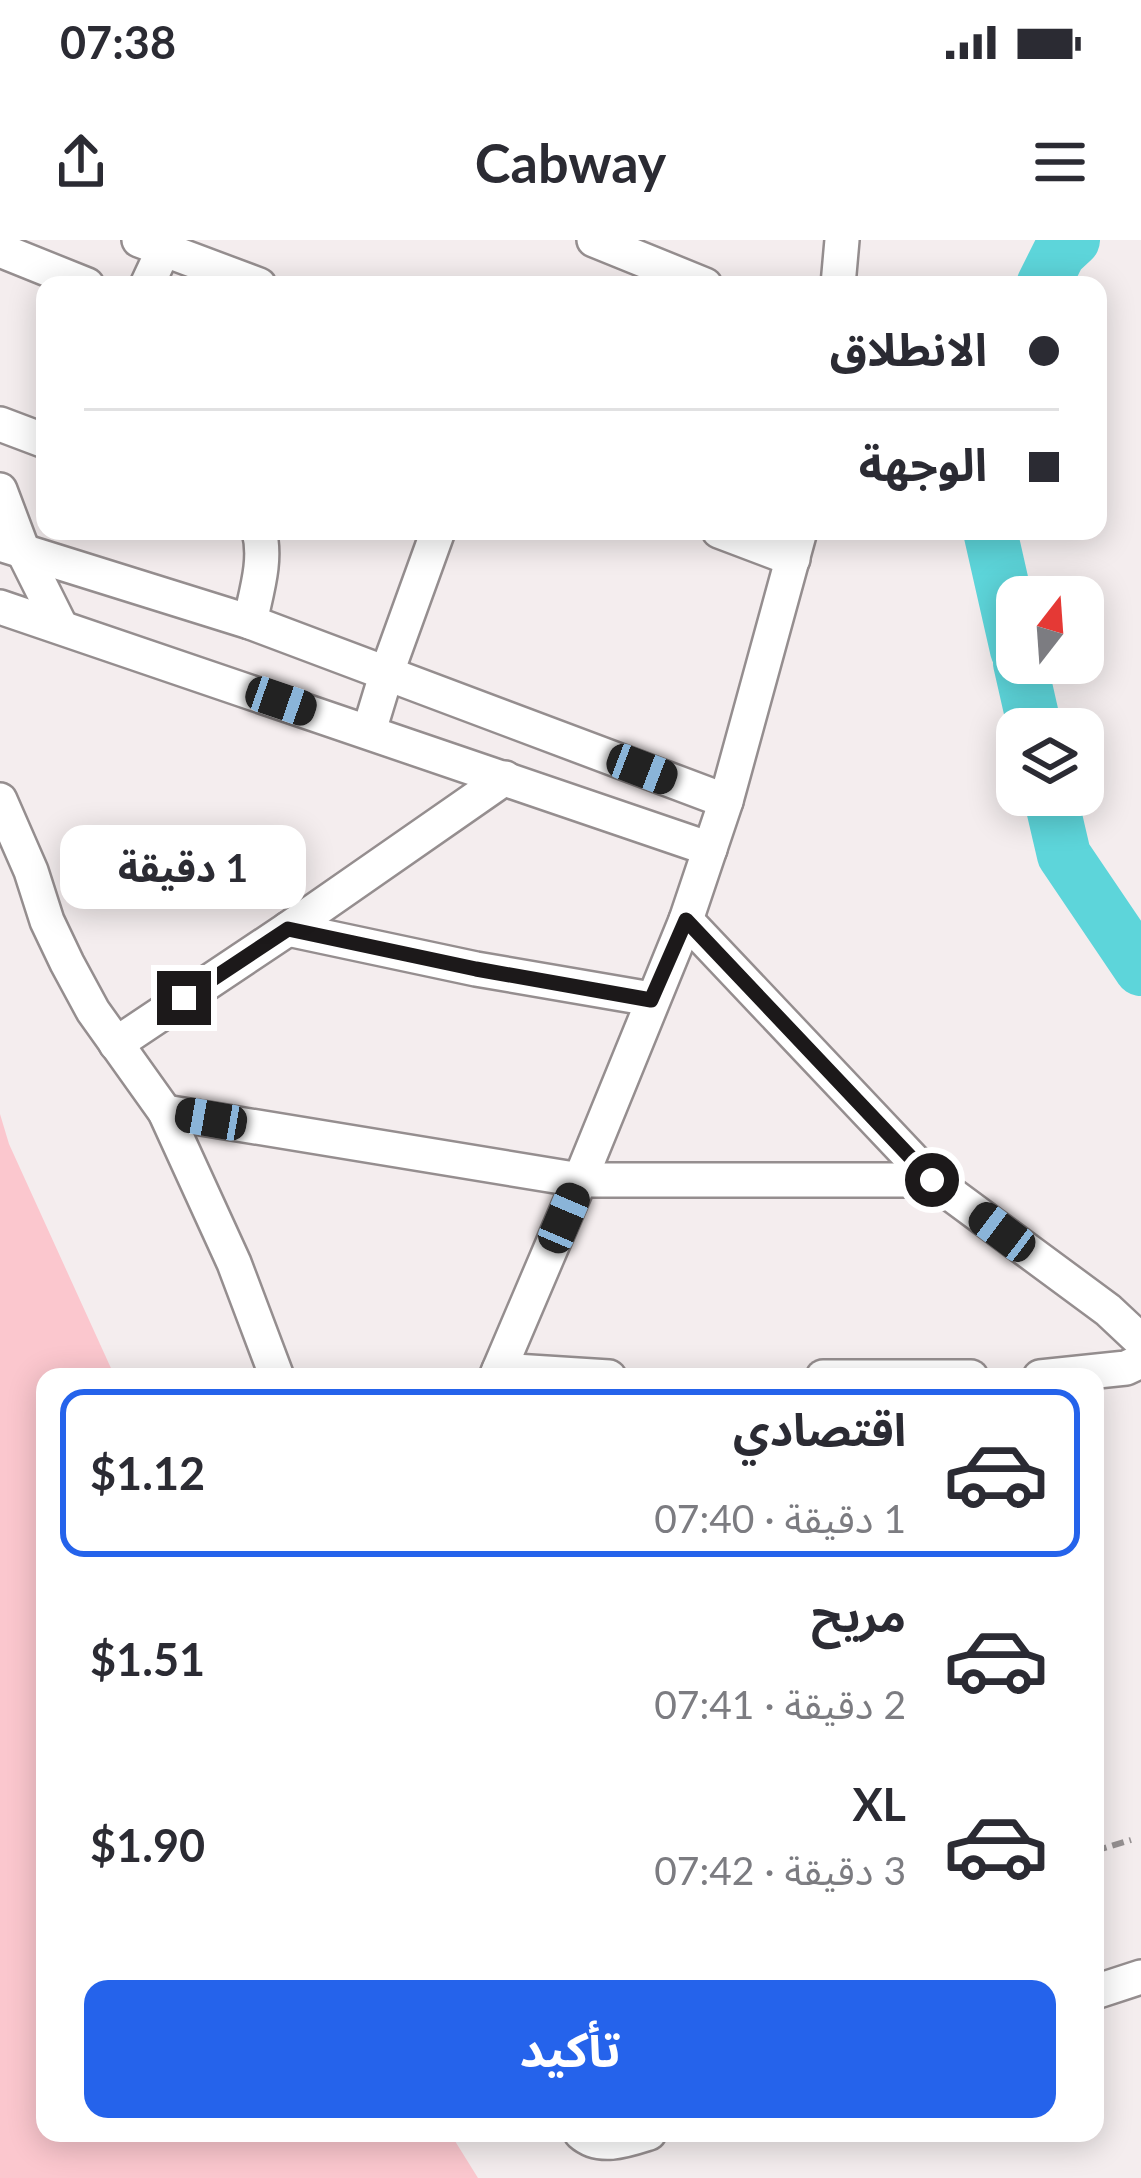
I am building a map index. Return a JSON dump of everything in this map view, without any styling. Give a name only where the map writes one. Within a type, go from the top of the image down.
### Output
[{"type":"street","points":[[594,240],[683,276]]},
{"type":"street","points":[[839,276],[842,240]]},
{"type":"street","points":[[149,276],[157,243],[237,276]]},
{"type":"street","points":[[0,250],[65,276]]},
{"type":"street","points":[[0,424],[36,438]]},
{"type":"street","points":[[0,490],[12,547],[60,625]]},
{"type":"street","points":[[250,622],[262,564],[260,540]]},
{"type":"street","points":[[369,731],[435,540]]},
{"type":"street","points":[[499,1368],[686,920],[726,801],[796,545]]},
{"type":"street","points":[[12,547],[250,622],[726,801]]},
{"type":"street","points":[[0,607],[710,849]]},
{"type":"street","points":[[116,1044],[505,778]]},
{"type":"street","points":[[0,800],[67,963],[165,1112],[234,1263],[274,1368]]},
{"type":"street","points":[[686,920],[932,1180],[1108,1310],[1141,1341]]},
{"type":"street","points":[[288,929],[651,1000]]},
{"type":"street","points":[[165,1112],[580,1180],[932,1180]]},
{"type":"street","points":[[1104,1371],[1141,1361]]},
{"type":"street","points":[[1104,1988],[1141,1977]]},
{"type":"path","points":[[1104,1849],[1131,1840]]},
{"type":"shaded area","points":[[0,1114],[9,1144],[111,1368],[36,1368],[36,2142],[456,2142],[478,2178],[0,2178]]},
{"type":"waterway","points":[[1048,276],[1059,253],[1073,240]]},
{"type":"waterway","points":[[992,540],[1000,576]]},
{"type":"waterway","points":[[1025,684],[1030,708]]},
{"type":"waterway","points":[[1055,816],[1064,855],[1141,969]]},
{"type":"route","points":[[184,998],[288,929],[651,1000],[686,920],[932,1180]]}]
